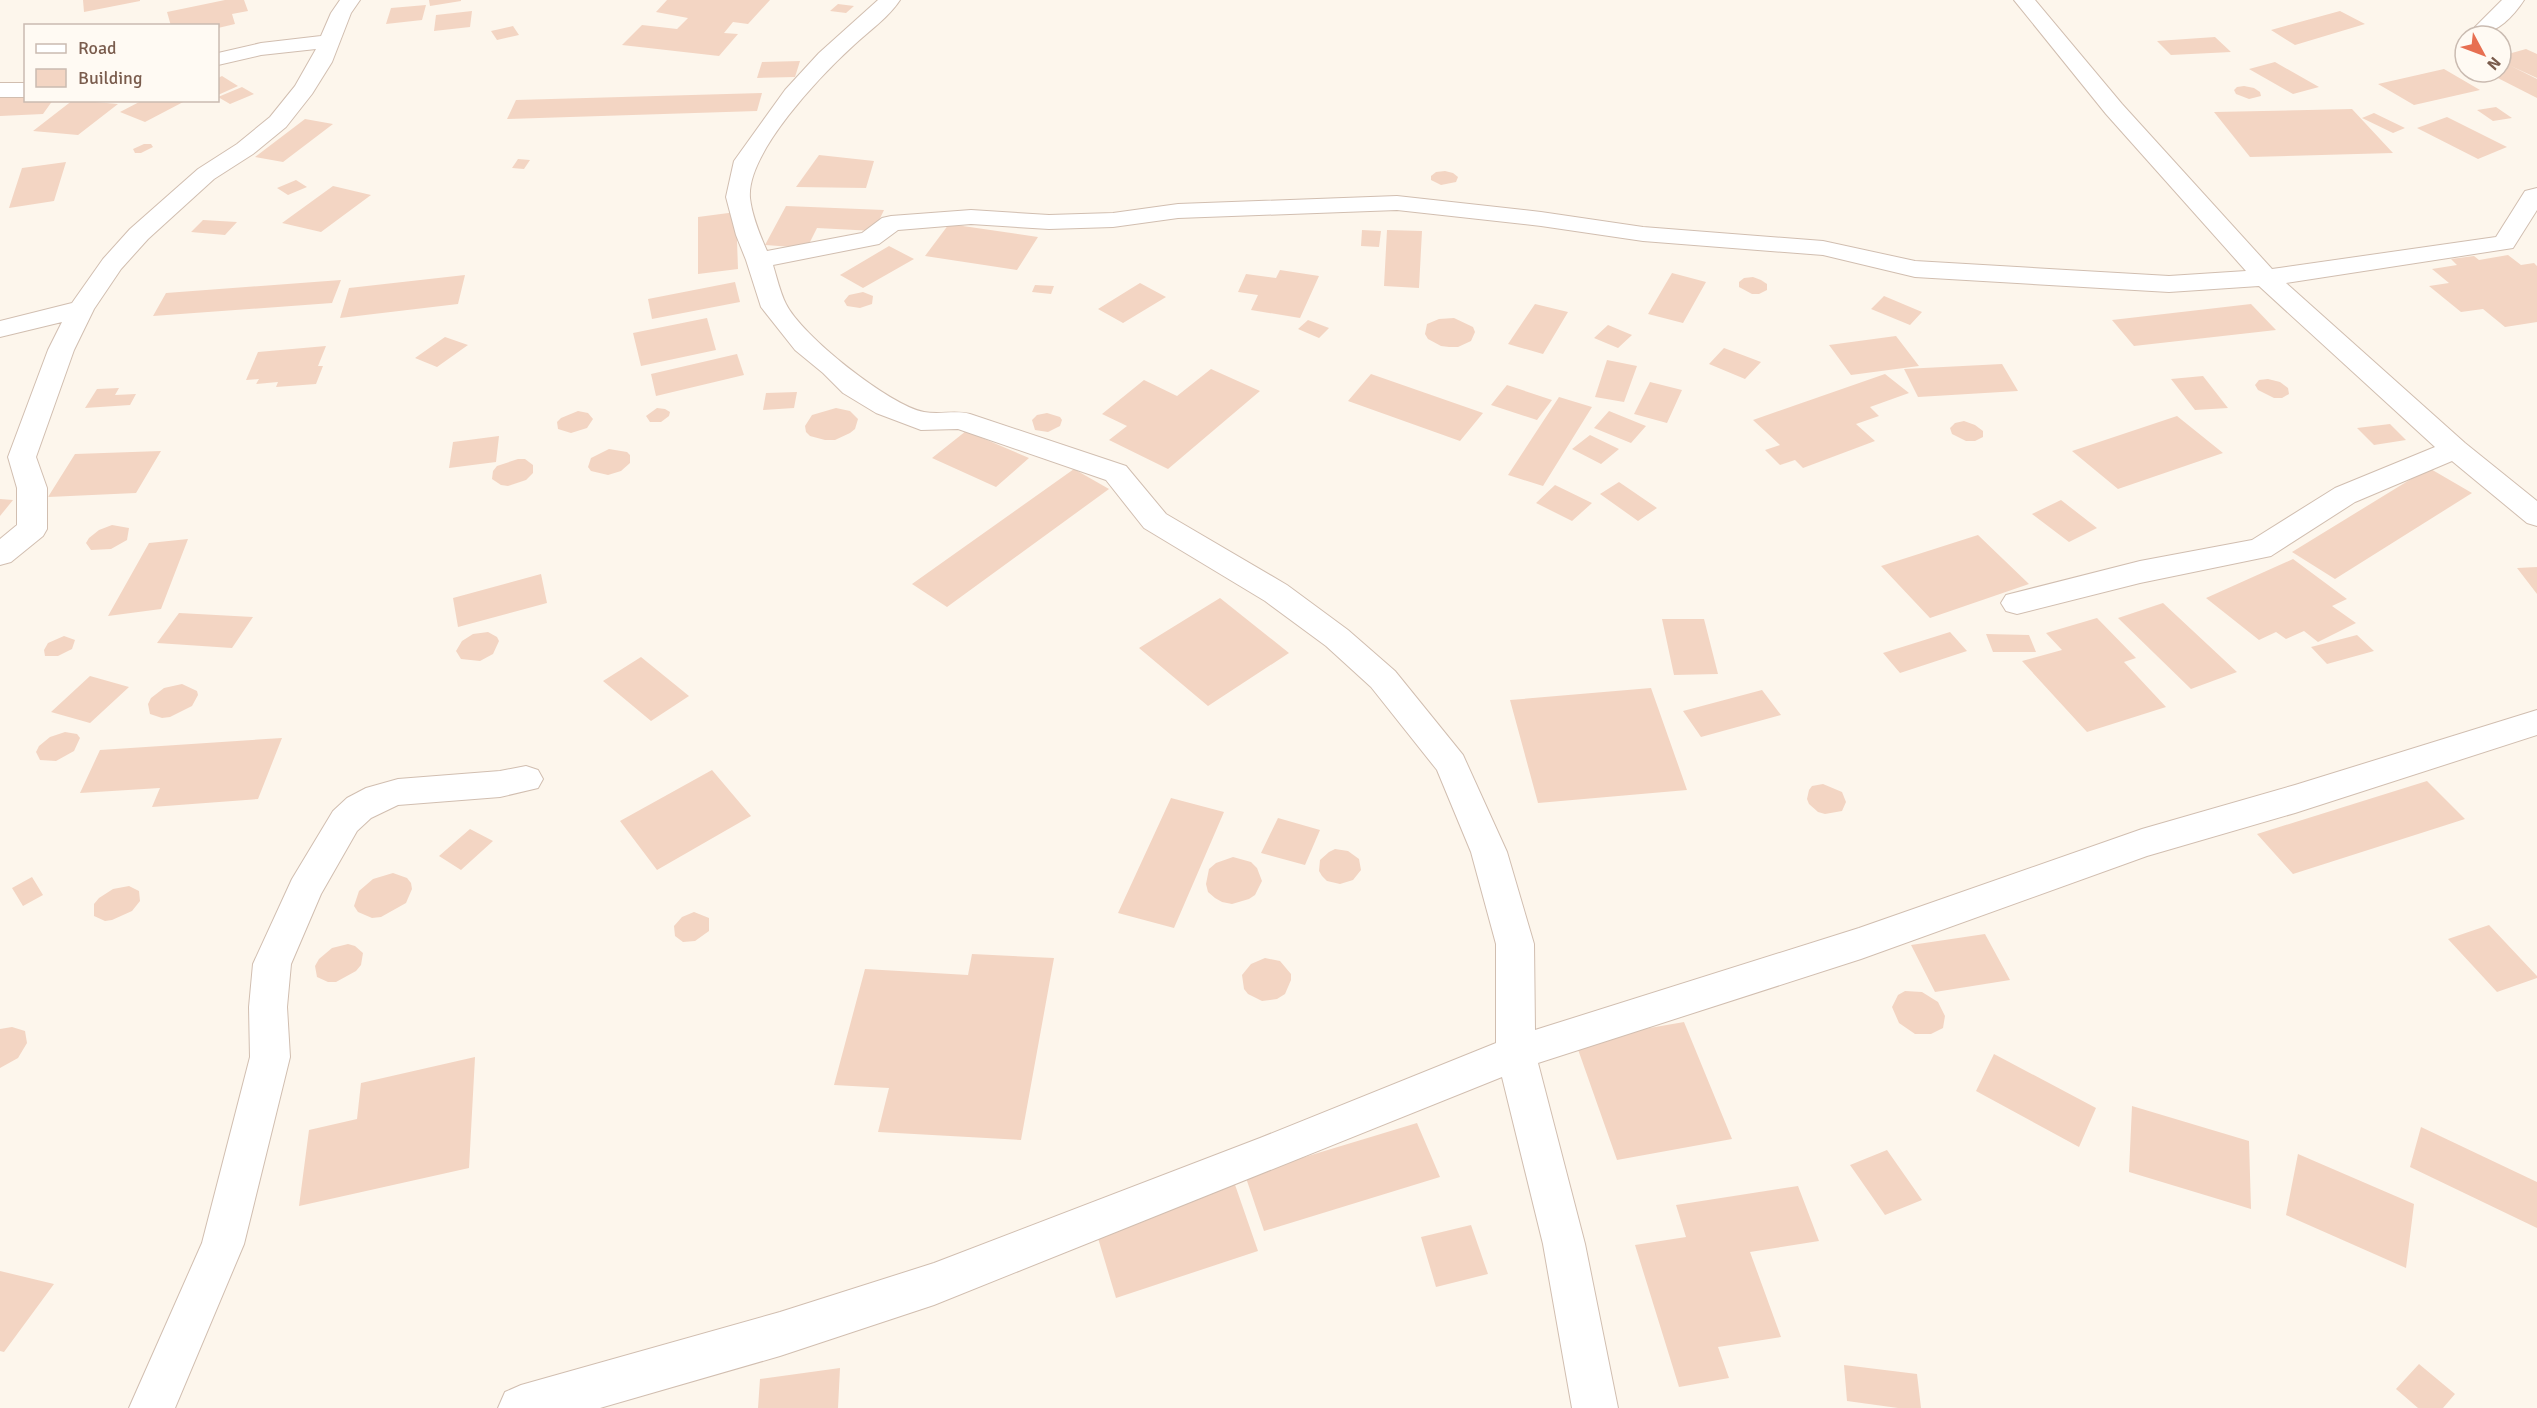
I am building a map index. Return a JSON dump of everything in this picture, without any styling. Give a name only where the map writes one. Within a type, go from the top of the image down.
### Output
[{"type":"street","points":[[0,555],[32,529],[32,488],[22,457],[61,350],[81,309],[112,264],[139,234],[206,174],[245,149],[278,122],[304,89],[321,62],[341,13],[350,0]]},
{"type":"street","points":[[890,0],[820,65],[793,96],[746,161],[738,196],[748,235],[759,260],[774,307],[804,344],[833,367],[853,387],[886,407],[921,421],[960,420],[1116,473],[1155,521],[1276,592],[1337,638],[1383,680],[1451,764],[1489,852],[1515,944],[1516,1053],[1564,1244],[1595,1408]]},
{"type":"street","points":[[2024,0],[2114,109],[2266,278],[2455,449],[2537,516]]},
{"type":"street","points":[[2489,24],[2514,0]]},
{"type":"street","points":[[219,59],[270,48],[330,41]]},
{"type":"street","points":[[0,90],[24,90]]},
{"type":"street","points":[[759,260],[870,240],[891,223],[971,217],[1049,222],[1102,220],[1178,211],[1397,202],[1643,234],[1823,248],[1916,269],[2169,284],[2266,278],[2504,243],[2534,196],[2537,195]]},
{"type":"street","points":[[0,329],[81,309]]},
{"type":"street","points":[[2017,603],[2139,572],[2260,549],[2345,495],[2455,449]]},
{"type":"street","points":[[521,1408],[780,1334],[934,1284],[1274,1151],[1516,1053],[1862,943],[2142,843],[2295,799],[2537,722]]},
{"type":"street","points":[[152,1408],[223,1244],[270,1057],[268,1007],[272,964],[305,889],[345,821],[359,808],[378,798],[398,792],[500,784],[526,779]]},
{"type":"building","points":[[83,0],[140,0],[140,1],[84,12]]},
{"type":"building","points":[[225,0],[244,0],[248,11],[232,14],[235,24],[219,28],[219,24],[170,24],[167,12]]},
{"type":"building","points":[[429,0],[461,0],[461,1],[430,6]]},
{"type":"building","points":[[667,0],[770,0],[748,24],[733,22],[724,33],[738,34],[719,56],[622,45],[642,25],[677,29],[688,18],[656,12]]},
{"type":"building","points":[[838,4],[854,6],[846,13],[830,11]]},
{"type":"building","points":[[426,5],[422,20],[386,24],[391,8]]},
{"type":"building","points":[[472,11],[470,27],[434,31],[436,15]]},
{"type":"building","points":[[2340,11],[2365,24],[2295,45],[2271,30]]},
{"type":"building","points":[[513,26],[519,35],[497,40],[491,31]]},
{"type":"building","points":[[2215,37],[2231,52],[2171,55],[2157,41]]},
{"type":"building","points":[[2526,49],[2537,54],[2537,78],[2513,67],[2513,53]]},
{"type":"building","points":[[800,61],[795,77],[757,78],[762,62]]},
{"type":"building","points":[[2275,62],[2319,87],[2293,94],[2249,69]]},
{"type":"building","points":[[2513,67],[2537,79],[2537,98],[2510,84],[2513,84]]},
{"type":"building","points":[[2444,69],[2453,74],[2453,84],[2470,84],[2480,90],[2414,105],[2378,84]]},
{"type":"building","points":[[222,76],[238,86],[219,95],[219,78]]},
{"type":"building","points":[[242,87],[254,94],[230,104],[219,97]]},
{"type":"building","points":[[2237,87],[2254,88],[2260,92],[2261,96],[2249,99],[2236,94],[2234,90]]},
{"type":"building","points":[[762,93],[757,111],[507,119],[516,100]]},
{"type":"building","points":[[24,97],[24,102],[52,102],[43,114],[0,116],[0,98]]},
{"type":"building","points":[[70,102],[118,104],[78,135],[33,131]]},
{"type":"building","points":[[139,102],[183,102],[145,122],[120,112]]},
{"type":"building","points":[[2496,107],[2512,118],[2493,121],[2477,110]]},
{"type":"building","points":[[2352,109],[2393,153],[2250,157],[2214,112]]},
{"type":"building","points":[[2374,113],[2405,128],[2393,133],[2362,118]]},
{"type":"building","points":[[2447,117],[2507,147],[2478,159],[2417,128]]},
{"type":"building","points":[[305,119],[333,124],[283,162],[255,157]]},
{"type":"building","points":[[144,144],[151,144],[153,147],[141,153],[135,153],[133,149]]},
{"type":"building","points":[[819,155],[874,161],[866,188],[796,187]]},
{"type":"building","points":[[518,159],[530,160],[524,169],[512,168]]},
{"type":"building","points":[[66,162],[54,201],[9,208],[22,168]]},
{"type":"building","points":[[1445,171],[1458,177],[1456,182],[1441,185],[1431,180],[1431,176],[1436,172]]},
{"type":"building","points":[[296,180],[307,187],[288,195],[277,188]]},
{"type":"building","points":[[333,186],[371,195],[321,232],[282,223]]},
{"type":"building","points":[[786,206],[884,210],[874,231],[817,228],[807,248],[765,245]]},
{"type":"building","points":[[736,212],[738,269],[698,274],[698,217]]},
{"type":"building","points":[[203,220],[237,222],[225,235],[191,232]]},
{"type":"building","points":[[949,224],[1038,237],[1017,270],[925,256]]},
{"type":"building","points":[[1362,230],[1381,231],[1379,247],[1361,246]]},
{"type":"building","points":[[1387,230],[1422,231],[1419,288],[1384,286]]},
{"type":"building","points":[[889,246],[914,259],[863,288],[840,275]]},
{"type":"building","points":[[2508,255],[2521,265],[2534,263],[2537,266],[2537,322],[2505,327],[2483,309],[2461,312],[2429,286],[2449,283],[2432,269],[2457,265],[2451,259],[2474,256],[2479,260]]},
{"type":"building","points":[[1280,270],[1319,276],[1300,318],[1251,310],[1258,295],[1238,292],[1246,274],[1276,278]]},
{"type":"building","points":[[1672,273],[1706,282],[1683,323],[1648,314]]},
{"type":"building","points":[[465,275],[458,304],[340,318],[349,288]]},
{"type":"building","points":[[1753,277],[1767,284],[1767,290],[1759,294],[1752,294],[1739,287],[1739,282],[1744,278]]},
{"type":"building","points":[[341,280],[332,303],[153,316],[166,293]]},
{"type":"building","points":[[735,282],[740,302],[652,319],[648,299]]},
{"type":"building","points":[[1140,283],[1166,297],[1123,323],[1098,309]]},
{"type":"building","points":[[1035,285],[1054,286],[1051,294],[1032,292]]},
{"type":"building","points":[[863,292],[873,296],[872,304],[860,308],[847,306],[844,301],[849,295]]},
{"type":"building","points":[[1884,296],[1922,312],[1910,325],[1871,309]]},
{"type":"building","points":[[1535,304],[1568,312],[1543,354],[1508,344]]},
{"type":"building","points":[[2251,304],[2276,330],[2134,346],[2112,320]]},
{"type":"building","points":[[707,318],[716,350],[641,366],[633,333]]},
{"type":"building","points":[[1454,318],[1473,327],[1475,332],[1471,341],[1458,347],[1449,347],[1441,346],[1428,339],[1425,334],[1427,324],[1439,319]]},
{"type":"building","points":[[1308,320],[1329,328],[1319,338],[1298,329]]},
{"type":"building","points":[[1608,325],[1632,335],[1618,348],[1594,338]]},
{"type":"building","points":[[1896,336],[1919,366],[1851,375],[1829,345]]},
{"type":"building","points":[[445,337],[468,345],[437,367],[415,358]]},
{"type":"building","points":[[326,346],[318,366],[323,366],[316,384],[276,387],[278,382],[256,384],[259,379],[246,380],[258,352]]},
{"type":"building","points":[[1724,348],[1761,362],[1745,379],[1709,364]]},
{"type":"building","points":[[737,354],[744,375],[656,396],[651,374]]},
{"type":"building","points":[[1607,360],[1637,366],[1624,402],[1595,397]]},
{"type":"building","points":[[2002,364],[2018,391],[1918,397],[1904,369]]},
{"type":"building","points":[[1211,369],[1260,391],[1168,469],[1109,440],[1127,426],[1102,414],[1144,380],[1177,396]]},
{"type":"building","points":[[1371,374],[1483,413],[1460,441],[1348,401]]},
{"type":"building","points":[[1885,374],[1909,393],[1870,407],[1879,416],[1856,424],[1875,441],[1803,468],[1795,460],[1780,465],[1765,450],[1780,445],[1753,420]]},
{"type":"building","points":[[2203,376],[2228,408],[2195,410],[2171,379]]},
{"type":"building","points":[[2268,379],[2280,382],[2288,388],[2289,394],[2282,398],[2274,398],[2258,390],[2255,385],[2259,380]]},
{"type":"building","points":[[1650,382],[1682,390],[1667,423],[1634,414]]},
{"type":"building","points":[[1507,385],[1552,400],[1537,420],[1491,405]]},
{"type":"building","points":[[119,388],[115,395],[136,394],[130,405],[85,408],[97,389]]},
{"type":"building","points":[[797,392],[794,408],[763,410],[766,393]]},
{"type":"building","points":[[1559,397],[1592,407],[1543,486],[1508,475]]},
{"type":"building","points":[[657,408],[670,412],[669,416],[661,422],[650,422],[646,416]]},
{"type":"building","points":[[836,408],[850,411],[858,419],[855,429],[835,440],[810,436],[806,432],[805,426],[812,415]]},
{"type":"building","points":[[578,411],[588,413],[593,419],[587,428],[571,433],[558,429],[557,422],[561,418]]},
{"type":"building","points":[[1609,411],[1646,426],[1631,443],[1594,428]]},
{"type":"building","points":[[1047,413],[1060,417],[1062,420],[1060,426],[1048,432],[1035,430],[1032,420],[1037,415]]},
{"type":"building","points":[[2177,416],[2223,453],[2118,489],[2072,451]]},
{"type":"building","points":[[1964,421],[1983,431],[1983,437],[1975,441],[1966,441],[1952,434],[1950,428],[1955,423]]},
{"type":"building","points":[[2390,424],[2406,440],[2374,445],[2357,428]]},
{"type":"building","points":[[966,431],[1029,458],[996,487],[932,458]]},
{"type":"building","points":[[1590,435],[1619,449],[1601,464],[1572,449]]},
{"type":"building","points":[[499,436],[496,462],[449,468],[453,442]]},
{"type":"building","points":[[609,449],[627,452],[630,455],[630,463],[621,471],[608,475],[591,471],[588,467],[591,458]]},
{"type":"building","points":[[161,451],[136,493],[48,497],[75,454]]},
{"type":"building","points":[[525,459],[533,465],[533,473],[526,480],[508,486],[501,485],[492,479],[493,471],[497,466]]},
{"type":"building","points":[[2429,468],[2472,493],[2335,579],[2292,552]]},
{"type":"building","points":[[1074,469],[1109,489],[947,607],[912,584]]},
{"type":"building","points":[[1619,482],[1657,508],[1638,521],[1600,494]]},
{"type":"building","points":[[1555,485],[1592,503],[1572,521],[1536,503]]},
{"type":"building","points":[[0,499],[13,500],[0,516]]},
{"type":"building","points":[[2061,500],[2097,528],[2069,542],[2032,514]]},
{"type":"building","points":[[112,525],[129,528],[127,540],[111,549],[91,550],[86,543],[89,538],[99,530]]},
{"type":"building","points":[[1978,535],[2029,584],[1930,618],[1881,566]]},
{"type":"building","points":[[188,539],[161,609],[108,616],[149,543]]},
{"type":"building","points":[[2293,559],[2347,599],[2332,606],[2356,623],[2318,642],[2304,631],[2286,639],[2276,632],[2259,640],[2206,598]]},
{"type":"building","points":[[2537,567],[2537,594],[2517,568]]},
{"type":"building","points":[[541,574],[547,603],[458,627],[453,598]]},
{"type":"building","points":[[1220,598],[1289,653],[1208,706],[1139,648]]},
{"type":"building","points":[[2163,603],[2237,672],[2191,689],[2118,618]]},
{"type":"building","points":[[179,613],[253,617],[232,648],[157,643]]},
{"type":"building","points":[[2097,618],[2136,658],[2124,662],[2166,707],[2087,732],[2022,661],[2062,650],[2046,633]]},
{"type":"building","points":[[1662,619],[1704,619],[1718,674],[1674,675]]},
{"type":"building","points":[[488,632],[497,637],[499,641],[493,654],[480,661],[461,659],[456,651],[462,641],[473,634]]},
{"type":"building","points":[[1950,632],[1967,651],[1900,673],[1883,653]]},
{"type":"building","points":[[1986,634],[2029,635],[2036,652],[1993,652]]},
{"type":"building","points":[[2357,635],[2374,651],[2327,664],[2311,647]]},
{"type":"building","points":[[64,636],[75,640],[72,649],[58,656],[45,656],[44,650],[48,643]]},
{"type":"building","points":[[641,657],[689,696],[651,721],[603,681]]},
{"type":"building","points":[[90,676],[129,687],[90,723],[51,712]]},
{"type":"building","points":[[182,684],[197,691],[198,695],[192,706],[170,717],[162,718],[150,714],[148,704],[151,698],[164,688]]},
{"type":"building","points":[[1651,688],[1687,790],[1538,803],[1510,700]]},
{"type":"building","points":[[1762,690],[1781,715],[1701,737],[1683,711]]},
{"type":"building","points":[[65,732],[77,734],[80,738],[74,751],[56,761],[40,760],[36,752],[39,746],[50,737]]},
{"type":"building","points":[[282,738],[258,799],[152,807],[160,788],[80,793],[100,750]]},
{"type":"building","points":[[712,770],[751,816],[657,870],[620,821]]},
{"type":"building","points":[[2427,781],[2465,819],[2293,874],[2257,834]]},
{"type":"building","points":[[1823,784],[1842,792],[1846,802],[1842,811],[1825,814],[1818,812],[1809,804],[1807,799],[1809,790],[1812,786]]},
{"type":"building","points":[[1171,798],[1224,812],[1174,928],[1118,913]]},
{"type":"building","points":[[1278,818],[1320,830],[1305,865],[1261,853]]},
{"type":"building","points":[[470,829],[493,841],[461,870],[439,856]]},
{"type":"building","points":[[1335,849],[1348,851],[1359,859],[1361,870],[1353,880],[1340,884],[1327,881],[1319,871],[1320,860]]},
{"type":"building","points":[[1233,857],[1251,862],[1257,868],[1262,881],[1255,895],[1232,904],[1215,898],[1208,892],[1206,884],[1209,869],[1216,863]]},
{"type":"building","points":[[393,873],[407,878],[411,883],[412,889],[406,903],[381,917],[372,918],[358,912],[354,906],[359,891],[373,879]]},
{"type":"building","points":[[32,877],[43,895],[23,906],[12,888]]},
{"type":"building","points":[[129,886],[139,891],[140,901],[132,911],[105,921],[94,916],[94,904],[99,898],[113,889]]},
{"type":"building","points":[[694,912],[709,918],[709,931],[695,941],[683,942],[675,936],[674,926],[682,917]]},
{"type":"building","points":[[2489,925],[2537,978],[2497,992],[2448,939]]},
{"type":"building","points":[[1985,934],[2010,980],[1935,992],[1911,945]]},
{"type":"building","points":[[348,944],[355,946],[363,953],[361,965],[356,971],[336,982],[328,982],[317,977],[315,966],[319,959],[332,948]]},
{"type":"building","points":[[972,954],[1054,958],[1021,1140],[878,1132],[889,1088],[834,1085],[865,969],[968,975]]},
{"type":"building","points":[[1265,958],[1280,961],[1291,974],[1291,980],[1285,994],[1277,999],[1262,1001],[1248,994],[1244,989],[1242,975],[1251,964]]},
{"type":"building","points":[[1905,991],[1922,992],[1938,1002],[1945,1016],[1943,1028],[1931,1034],[1915,1034],[1899,1023],[1892,1007],[1898,995]]},
{"type":"building","points":[[1684,1022],[1732,1139],[1617,1160],[1575,1041]]},
{"type":"building","points":[[12,1027],[25,1031],[27,1043],[18,1058],[0,1068],[0,1029]]},
{"type":"building","points":[[1994,1054],[2096,1108],[2079,1147],[1976,1091]]},
{"type":"building","points":[[475,1057],[469,1168],[299,1206],[309,1130],[357,1119],[361,1083]]},
{"type":"building","points":[[2132,1106],[2249,1141],[2251,1209],[2129,1172]]},
{"type":"building","points":[[1417,1123],[1440,1177],[1264,1231],[1245,1175]]},
{"type":"building","points":[[2421,1127],[2537,1182],[2537,1228],[2410,1167]]},
{"type":"building","points":[[1887,1150],[1922,1200],[1885,1215],[1850,1165]]},
{"type":"building","points":[[2298,1154],[2414,1204],[2406,1268],[2286,1215]]},
{"type":"building","points":[[1233,1179],[1258,1251],[1116,1298],[1094,1225]]},
{"type":"building","points":[[1798,1186],[1819,1241],[1750,1252],[1781,1337],[1718,1347],[1729,1378],[1679,1387],[1635,1245],[1686,1237],[1676,1205]]},
{"type":"building","points":[[1471,1225],[1488,1274],[1436,1287],[1421,1237]]},
{"type":"building","points":[[0,1271],[54,1284],[4,1352],[0,1351]]},
{"type":"building","points":[[2419,1364],[2455,1394],[2443,1408],[2418,1408],[2396,1389]]},
{"type":"building","points":[[1844,1365],[1917,1374],[1921,1408],[1898,1408],[1847,1401]]},
{"type":"building","points":[[840,1368],[838,1408],[758,1408],[760,1379]]}]
